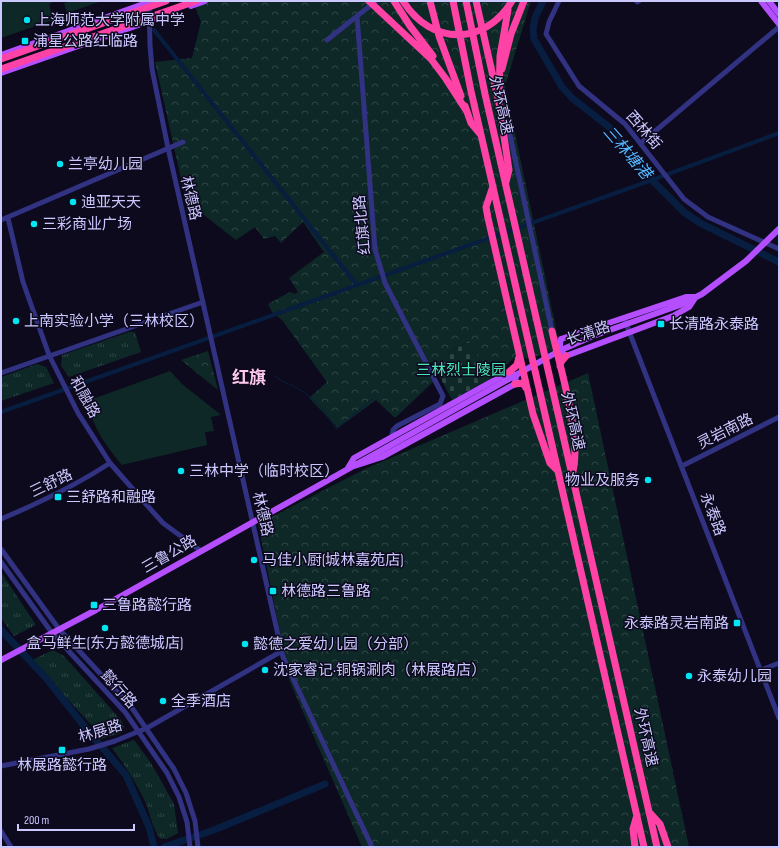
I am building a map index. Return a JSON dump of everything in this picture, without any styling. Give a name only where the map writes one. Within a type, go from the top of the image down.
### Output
[{"type":"highway","points":[[1,59],[166,1]]},
{"type":"highway","points":[[1,69],[196,1]]},
{"type":"highway","points":[[369,1],[416,44],[446,79],[466,110]]},
{"type":"highway","points":[[394,1],[402,15],[444,70],[446,79]]},
{"type":"highway","points":[[402,1],[411,13],[426,25],[444,33],[459,35],[475,32],[491,25],[504,14],[511,1]]},
{"type":"highway","points":[[430,1],[441,41],[466,110],[471,123],[481,135]]},
{"type":"highway","name":"外环高速","points":[[453,1],[481,135],[644,847]]},
{"type":"highway","name":"外环高速","points":[[466,1],[484,88],[657,847]]},
{"type":"highway","points":[[476,1],[499,103],[509,170],[506,183]]},
{"type":"highway","points":[[499,103],[501,70],[499,65],[501,46],[511,1]]},
{"type":"highway","points":[[501,70],[504,66],[510,38],[523,3]]},
{"type":"highway","points":[[493,186],[486,207],[494,246],[533,414],[550,463],[559,472]]},
{"type":"highway","points":[[552,330],[574,430],[576,463],[572,475]]},
{"type":"highway","points":[[509,372],[517,365],[520,355]]},
{"type":"highway","points":[[560,366],[561,362],[566,356]]},
{"type":"highway","points":[[515,384],[523,383],[528,391]]},
{"type":"highway","points":[[650,813],[660,824],[668,847]]},
{"type":"highway","points":[[635,847],[633,829],[637,815]]},
{"type":"main road","points":[[1,54],[150,1]]},
{"type":"main road","points":[[1,73],[205,1]]},
{"type":"main road","points":[[761,1],[779,26]]},
{"type":"main road","points":[[770,1],[779,14]]},
{"type":"main road","name":"长清路","points":[[655,315],[696,297],[712,288],[768,242],[779,229]]},
{"type":"main road","name":"长清路","points":[[686,297],[696,297],[689,307],[673,316],[566,356],[563,354],[561,349],[561,339],[686,297]]},
{"type":"main road","name":"三鲁公路","points":[[2,659],[60,630],[559,351],[593,336],[655,315]]},
{"type":"main road","points":[[552,330],[555,336],[561,339]]},
{"type":"main road","points":[[509,372],[516,376],[515,384]]},
{"type":"main road","name":"三鲁公路","points":[[348,468],[354,458],[509,372]]},
{"type":"main road","name":"三鲁公路","points":[[348,468],[382,457],[515,384]]},
{"type":"street","name":"林德路","points":[[150,1],[150,45],[152,69],[168,148],[282,651],[372,847]]},
{"type":"street","points":[[327,40],[376,1]]},
{"type":"street","name":"西林街","points":[[559,1],[546,29],[547,37],[579,86],[618,118],[641,143],[684,199],[701,213],[746,235],[768,242],[779,249]]},
{"type":"street","name":"红旗北路","points":[[357,16],[375,249],[385,283],[443,396],[440,404],[397,426],[393,430],[392,436]]},
{"type":"street","points":[[641,143],[779,26]]},
{"type":"street","points":[[510,135],[526,215],[552,330]]},
{"type":"street","points":[[1,220],[183,142]]},
{"type":"street","name":"和融路","points":[[8,218],[24,282],[49,355],[70,396],[110,463],[163,523],[201,551]]},
{"type":"street","points":[[1,373],[203,302]]},
{"type":"street","name":"永泰路","points":[[624,318],[779,718]]},
{"type":"street","name":"灵岩南路","points":[[682,466],[779,418]]},
{"type":"street","name":"三舒路","points":[[1,519],[56,495],[110,463]]},
{"type":"street","name":"懿行路","points":[[1,549],[60,630],[116,690],[147,728],[174,769],[186,793],[195,821],[198,847]]},
{"type":"street","name":"懿行路","points":[[1,562],[52,633],[110,695],[139,731],[167,773],[179,797],[187,822],[190,847]]},
{"type":"street","name":"林展路","points":[[1,766],[89,749],[115,741],[147,728],[282,651]]},
{"type":"street","points":[[761,670],[779,663]]},
{"type":"street","points":[[1,831],[11,847]]},
{"type":"green space","name":"上海师范大学附属中学","points":[[1,1],[56,1],[49,4],[53,20],[1,38]]},
{"type":"green space","points":[[71,1],[102,1],[67,13],[64,3]]},
{"type":"green space","points":[[193,1],[531,1],[505,86],[560,348],[532,358],[513,359],[490,379],[469,341],[425,366],[433,382],[395,418],[376,400],[338,428],[309,398],[327,382],[282,320],[272,312],[268,304],[290,292],[295,294],[298,292],[289,278],[324,252],[303,222],[281,243],[275,236],[264,239],[255,227],[236,240],[186,201],[155,62],[192,58],[201,22]]},
{"type":"green space","points":[[129,332],[135,332],[141,352],[69,377],[61,366],[62,355]]},
{"type":"green space","name":"三林烈士陵园","points":[[469,341],[490,379],[452,400],[432,362]]},
{"type":"green space","points":[[208,351],[218,390],[181,360]]},
{"type":"green space","points":[[37,364],[46,367],[54,383],[1,401],[1,377]]},
{"type":"green space","points":[[170,371],[182,384],[221,415],[211,417],[214,431],[205,432],[207,445],[122,465],[96,428],[87,401]]},
{"type":"green space","points":[[588,373],[689,847],[362,847],[290,682],[258,524],[365,469]]},
{"type":"green space","points":[[1,572],[36,625],[14,636],[1,618]]},
{"type":"green space","points":[[53,650],[64,656],[121,720],[124,727],[121,733],[101,739],[94,728],[32,660]]},
{"type":"green space","points":[[134,740],[151,763],[174,804],[178,833],[167,839],[161,839],[158,835],[153,826],[141,792],[112,748]]},
{"type":"waterway","name":"三林塘港","points":[[543,1],[535,18],[533,29],[534,39],[562,87],[572,98],[609,127],[652,180],[684,212],[700,223],[779,262]]},
{"type":"waterway","points":[[154,30],[357,285]]},
{"type":"waterway","points":[[1,412],[652,180],[779,133]]},
{"type":"waterway","points":[[275,376],[309,396],[324,411],[336,429],[376,396]]},
{"type":"waterway","points":[[1,630],[46,678],[88,731],[126,775],[149,827],[154,847]]},
{"type":"waterway","points":[[164,847],[214,830],[325,784]]},
{"type":"place","name":"上海师范大学附属中学","points":[[27,20]]},
{"type":"place","name":"浦星公路红临路","points":[[25,41]]},
{"type":"place","name":"兰亭幼儿园","points":[[60,164]]},
{"type":"place","name":"迪亚天天","points":[[73,202]]},
{"type":"place","name":"三彩商业广场","points":[[34,224]]},
{"type":"place","name":"上南实验小学（三林校区）","points":[[16,321]]},
{"type":"place","name":"长清路永泰路","points":[[661,324]]},
{"type":"place","name":"三林中学（临时校区）","points":[[181,471]]},
{"type":"place","name":"物业及服务","points":[[648,480]]},
{"type":"place","name":"三舒路和融路","points":[[58,497]]},
{"type":"place","name":"马佳小厨(城林嘉苑店)","points":[[254,560]]},
{"type":"place","name":"林德路三鲁路","points":[[273,591]]},
{"type":"place","name":"三鲁路懿行路","points":[[94,605]]},
{"type":"place","name":"永泰路灵岩南路","points":[[737,623]]},
{"type":"place","name":"盒马鲜生(东方懿德城店)","points":[[105,628]]},
{"type":"place","name":"懿德之爱幼儿园（分部）","points":[[245,644]]},
{"type":"place","name":"沈家睿记·铜锅涮肉（林展路店）","points":[[265,670]]},
{"type":"place","name":"永泰幼儿园","points":[[689,676]]},
{"type":"place","name":"全季酒店","points":[[163,701]]},
{"type":"place","name":"林展路懿行路","points":[[62,750]]},
{"type":"district","name":"红旗","points":[[249,377]]}]
